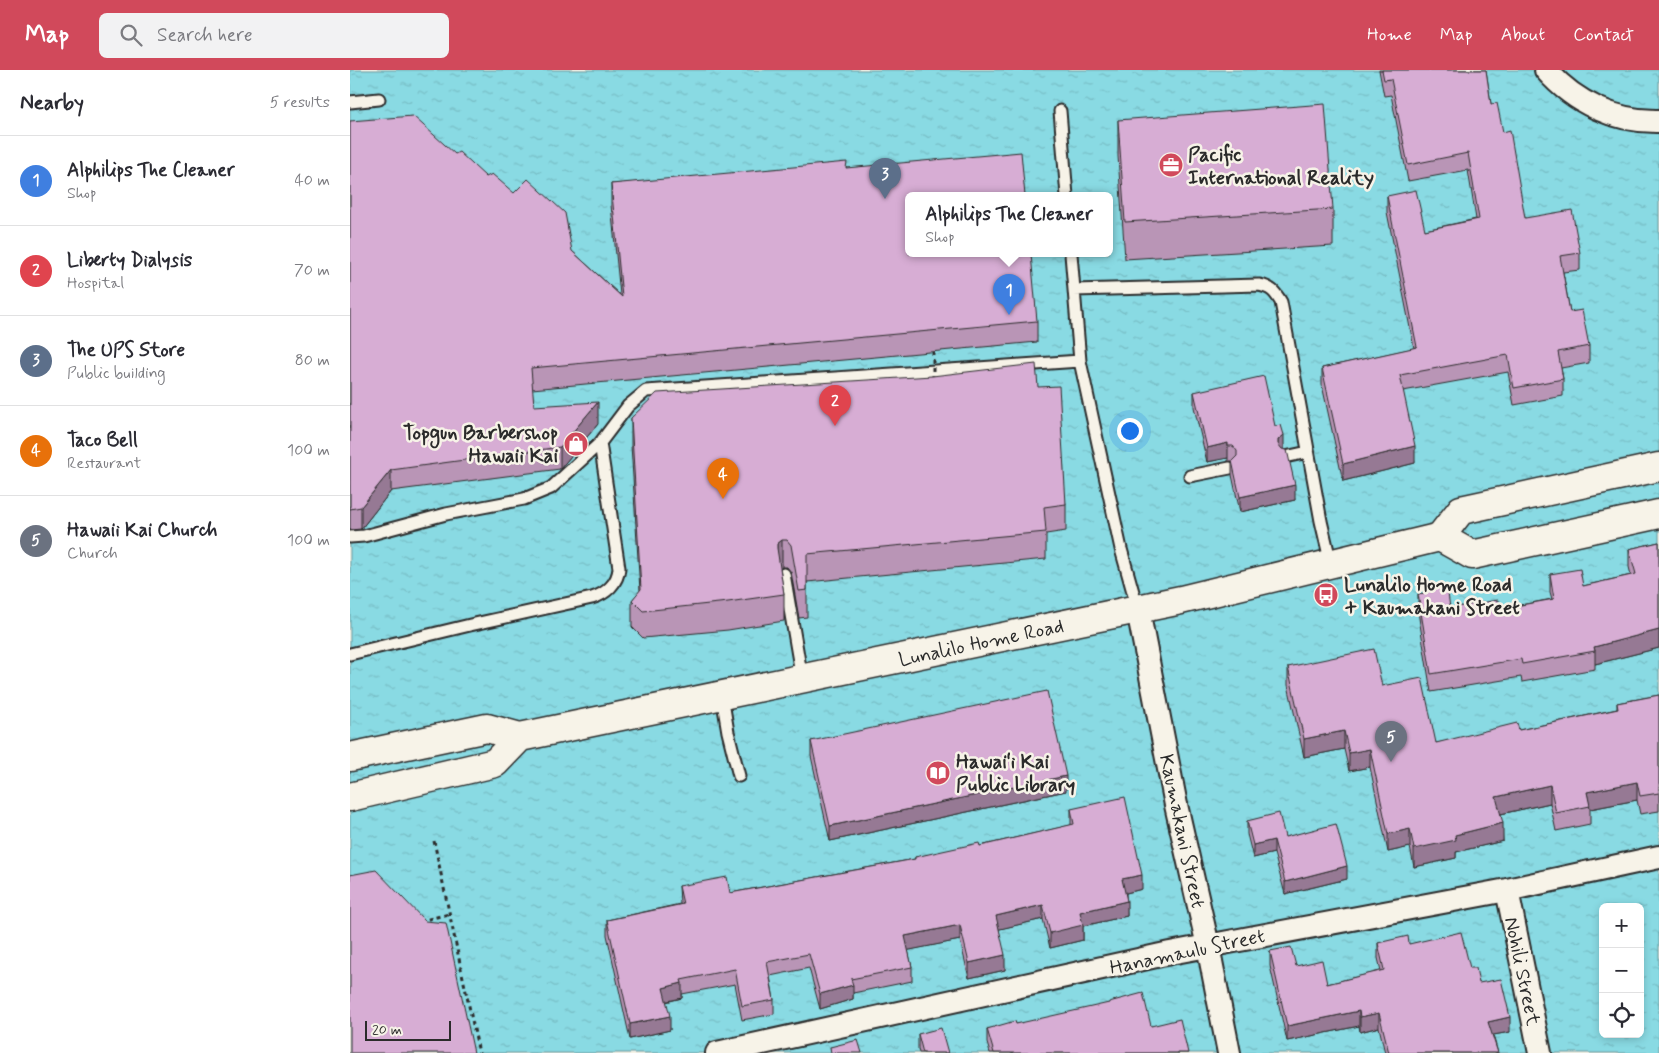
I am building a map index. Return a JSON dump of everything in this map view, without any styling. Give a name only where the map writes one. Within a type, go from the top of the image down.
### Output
[{"type":"main road","points":[[1659,467],[1461,510],[1440,537],[1472,555],[1659,514]]},
{"type":"main road","name":"Lunalilo Home Road","points":[[350,757],[487,728],[520,737],[1138,610],[1440,537]]},
{"type":"main road","points":[[350,797],[496,764],[520,737]]},
{"type":"street","points":[[1546,70],[1568,92],[1600,110],[1623,118],[1659,121]]},
{"type":"street","name":"Kaumakani Street","points":[[1138,610],[1176,805],[1208,946],[1229,1053]]},
{"type":"street","name":"Hanamaulu Street","points":[[717,1053],[1208,946],[1507,890],[1659,857]]},
{"type":"street","name":"Nohili Street","points":[[1507,890],[1540,1053]]},
{"type":"lane","points":[[350,102],[380,99]]},
{"type":"lane","points":[[1060,111],[1067,192]]},
{"type":"lane","points":[[1071,257],[1080,361],[1121,549],[1138,610]]},
{"type":"lane","points":[[1074,290],[1259,285],[1268,287],[1275,292],[1281,302],[1321,521],[1331,564]]},
{"type":"lane","points":[[350,537],[364,536],[446,514],[524,499],[551,488],[600,443],[628,406],[646,391],[1080,361]]},
{"type":"lane","points":[[350,654],[592,598],[608,589],[617,577],[619,568],[600,443]]},
{"type":"lane","points":[[1285,457],[1308,452]]},
{"type":"lane","points":[[1190,476],[1230,468]]},
{"type":"lane","points":[[784,574],[802,679]]},
{"type":"lane","points":[[722,696],[728,732],[739,776]]},
{"type":"path","points":[[933,352],[933,386]]},
{"type":"path","points":[[434,841],[478,1053]]},
{"type":"path","points":[[412,923],[449,914]]},
{"type":"path","points":[[457,987],[464,985]]},
{"type":"water","points":[[350,70],[1659,70],[1659,1053],[350,1053]]},
{"type":"building","points":[[1382,70],[1486,70],[1491,104],[1497,103],[1503,132],[1510,130],[1525,218],[1572,210],[1580,253],[1560,256],[1570,312],[1582,310],[1589,346],[1558,352],[1563,379],[1514,388],[1508,355],[1400,375],[1415,446],[1343,464],[1322,368],[1417,347],[1387,196],[1416,190],[1425,230],[1479,219],[1468,153],[1408,165],[1391,79],[1384,80]]},
{"type":"building","points":[[1325,104],[1333,209],[1125,222],[1118,120]]},
{"type":"building","points":[[413,116],[455,154],[459,152],[486,177],[492,174],[514,193],[528,179],[565,213],[572,251],[622,297],[611,184],[847,162],[846,168],[1021,152],[1025,192],[905,192],[905,257],[1031,257],[1037,321],[531,368],[534,406],[598,402],[560,447],[391,470],[361,507],[350,509],[350,121]]},
{"type":"building","points":[[1036,364],[1038,387],[1059,386],[1066,504],[1044,507],[1046,532],[807,554],[807,590],[799,591],[791,545],[787,540],[782,540],[777,544],[777,548],[784,594],[643,611],[632,600],[641,589],[631,418],[657,393],[932,376]]},
{"type":"building","points":[[1264,376],[1275,426],[1281,425],[1284,435],[1278,440],[1278,444],[1282,449],[1287,450],[1295,485],[1240,497],[1232,461],[1237,456],[1237,451],[1233,446],[1228,446],[1228,443],[1207,448],[1194,392]]},
{"type":"building","points":[[1659,542],[1659,630],[1594,647],[1595,651],[1522,664],[1521,659],[1431,674],[1418,594],[1424,593],[1424,590],[1447,586],[1450,608],[1498,600],[1499,609],[1554,599],[1550,574],[1580,569],[1583,586],[1636,574],[1629,549]]},
{"type":"building","points":[[1374,649],[1382,686],[1422,678],[1436,743],[1517,723],[1519,730],[1618,709],[1617,703],[1659,695],[1659,793],[1640,796],[1637,782],[1587,792],[1590,806],[1556,813],[1550,785],[1496,797],[1503,823],[1455,835],[1456,840],[1414,849],[1410,829],[1388,834],[1370,749],[1349,753],[1344,731],[1304,739],[1288,667]]},
{"type":"building","name":"Hawaiʻi Kai Public Library","points":[[1047,691],[1066,776],[830,826],[811,741]]},
{"type":"building","points":[[1125,797],[1142,875],[1122,879],[1127,901],[1080,912],[1083,925],[1050,933],[1043,905],[996,916],[1005,955],[969,963],[960,925],[905,936],[912,967],[851,979],[853,985],[820,994],[809,954],[767,962],[774,1000],[742,1006],[735,969],[681,980],[682,983],[663,988],[670,1016],[630,1024],[607,920],[683,904],[679,886],[727,877],[730,893],[915,859],[915,857],[979,843],[980,846],[1074,824],[1071,809]]},
{"type":"building","points":[[1279,813],[1285,837],[1336,824],[1347,866],[1285,882],[1274,840],[1253,845],[1247,821]]},
{"type":"building","points":[[376,870],[425,921],[446,923],[474,1053],[350,1053],[350,875]]},
{"type":"building","points":[[1461,932],[1470,968],[1476,968],[1479,983],[1501,979],[1510,1017],[1488,1022],[1498,1053],[1389,1053],[1379,1013],[1360,1017],[1359,1011],[1287,1026],[1270,951],[1291,947],[1296,966],[1322,960],[1327,984],[1384,970],[1378,943],[1408,936],[1409,944]]},
{"type":"building","points":[[1143,993],[1151,1026],[1180,1019],[1188,1053],[994,1053],[987,1029],[1015,1021],[1016,1024],[1109,1003]]},
{"type":"building","points":[[941,1028],[948,1053],[923,1053],[918,1034]]},
{"type":"building","points":[[858,1040],[862,1053],[831,1053],[830,1047]]},
{"type":"place","name":"Pacific International Reality","points":[[1171,165]]},
{"type":"place","name":"The UPS Store","points":[[885,199]]},
{"type":"place","name":"Alphilips The Cleaner","points":[[1009,315]]},
{"type":"place","name":"Liberty Dialysis","points":[[835,426]]},
{"type":"place","name":"Topgun Barbershop Hawaii Kai","points":[[576,444]]},
{"type":"place","name":"Taco Bell","points":[[723,499]]},
{"type":"place","name":"Lunalilo Home Road + Kaumakani Street","points":[[1326,595]]},
{"type":"place","name":"Hawaii Kai Church","points":[[1391,762]]},
{"type":"place","name":"Hawaiʻi Kai Public Library","points":[[938,773]]}]
